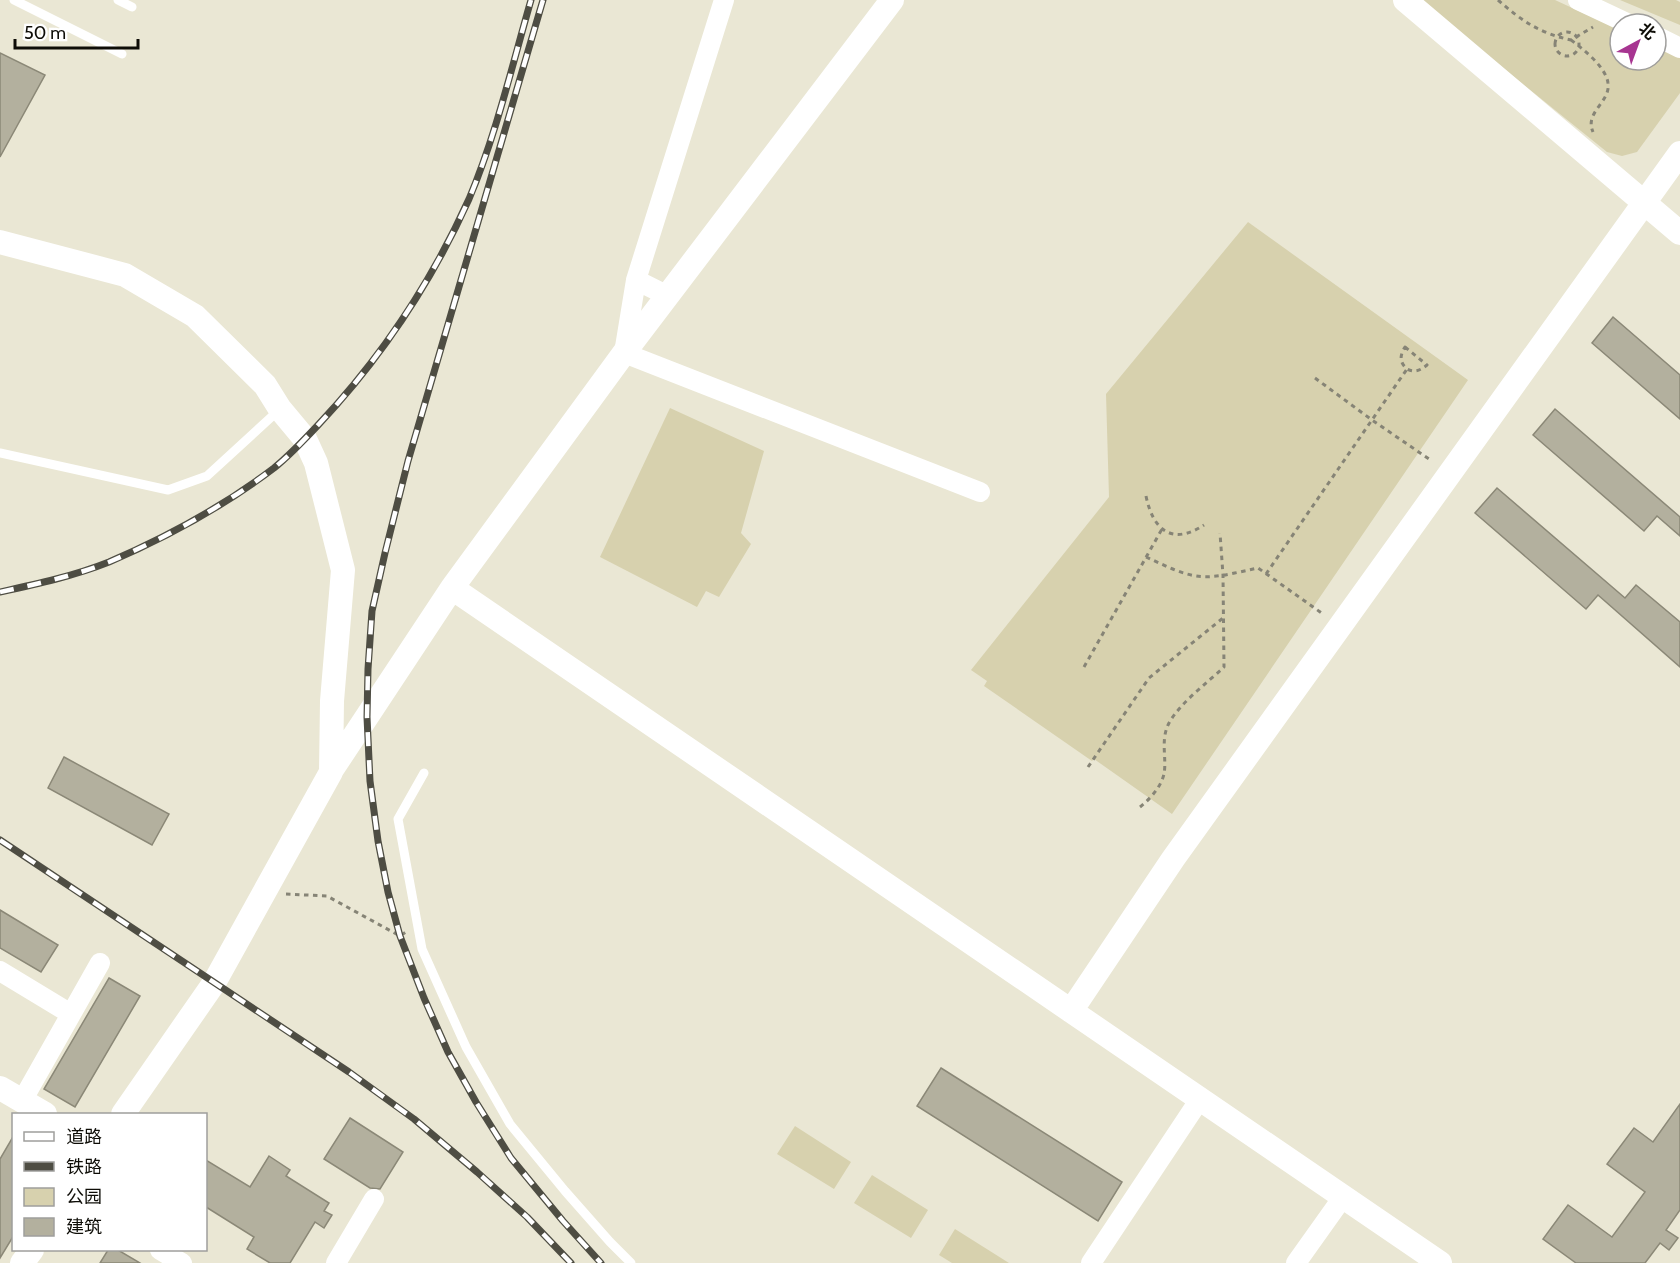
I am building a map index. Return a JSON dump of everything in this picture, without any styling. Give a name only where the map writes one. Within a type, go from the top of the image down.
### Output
[{"type":"street","points":[[624,353],[636,280],[724,0]]},
{"type":"street","points":[[124,1113],[214,983],[331,771],[452,588],[624,353],[892,0]]},
{"type":"street","points":[[1405,0],[1680,233]]},
{"type":"street","points":[[1578,0],[1608,14]]},
{"type":"street","points":[[1071,1011],[1173,859],[1680,153]]},
{"type":"street","points":[[0,242],[125,275],[195,316],[265,385],[280,409],[305,439],[316,463],[343,570],[332,701],[331,771]]},
{"type":"street","points":[[636,280],[668,296]]},
{"type":"street","points":[[624,353],[980,492]]},
{"type":"street","points":[[452,588],[1440,1263]]},
{"type":"street","points":[[22,1101],[100,963]]},
{"type":"street","points":[[0,971],[71,1014]]},
{"type":"street","points":[[0,1088],[43,1113]]},
{"type":"street","points":[[1101,1260],[1200,1099]]},
{"type":"street","points":[[1296,1263],[1343,1197]]},
{"type":"street","points":[[336,1263],[374,1199]]},
{"type":"street","points":[[22,1263],[31,1251]]},
{"type":"street","points":[[162,1251],[182,1263]]},
{"type":"lane","points":[[14,0],[122,54]]},
{"type":"lane","points":[[118,0],[132,7]]},
{"type":"lane","points":[[0,453],[168,490],[207,476],[280,409]]},
{"type":"lane","points":[[424,773],[398,819],[422,949],[466,1047],[510,1124],[631,1263]]},
{"type":"path","points":[[1498,0],[1519,18],[1549,35],[1570,40],[1579,46],[1602,70],[1609,84],[1605,98],[1594,111],[1591,126],[1597,163]]},
{"type":"path","points":[[1570,40],[1608,25]]},
{"type":"path","points":[[1568,31],[1577,36],[1579,46],[1575,53],[1563,55],[1555,47],[1557,37],[1561,33],[1568,31]]},
{"type":"path","points":[[1405,347],[1427,365],[1416,371],[1407,369],[1400,354],[1405,347]]},
{"type":"path","points":[[1266,574],[1407,369]]},
{"type":"path","points":[[1315,378],[1429,459]]},
{"type":"path","points":[[1146,496],[1152,518],[1161,529],[1172,535],[1184,535],[1204,525]]},
{"type":"path","points":[[1084,667],[1161,529]]},
{"type":"path","points":[[1140,807],[1147,802],[1159,786],[1164,772],[1165,737],[1168,724],[1180,708],[1224,667],[1220,533]]},
{"type":"path","points":[[1146,557],[1184,573],[1198,576],[1223,575],[1258,568],[1323,614]]},
{"type":"path","points":[[1088,767],[1149,678],[1223,618]]},
{"type":"path","points":[[281,894],[327,896],[400,936],[417,923]]},
{"type":"green space","points":[[1419,0],[1555,0],[1608,24],[1608,72],[1668,72],[1668,52],[1680,57],[1680,93],[1637,152],[1622,156],[1607,152]]},
{"type":"green space","points":[[1620,0],[1676,0],[1680,2],[1680,25],[1668,20],[1668,12],[1649,12]]},
{"type":"green space","points":[[1248,222],[1468,380],[1172,814],[984,686],[987,681],[971,670],[1109,497],[1106,394]]},
{"type":"green space","points":[[670,408],[764,451],[741,533],[751,544],[719,597],[706,591],[697,607],[600,557]]},
{"type":"green space","points":[[795,1126],[851,1162],[834,1189],[777,1154]]},
{"type":"green space","points":[[872,1175],[928,1210],[911,1238],[854,1203]]},
{"type":"green space","points":[[955,1229],[1009,1263],[952,1263],[939,1255]]},
{"type":"building","points":[[0,53],[45,75],[0,157]]},
{"type":"building","points":[[1613,317],[1680,375],[1680,419],[1592,343]]},
{"type":"building","points":[[1555,409],[1680,517],[1680,536],[1657,516],[1644,531],[1533,435]]},
{"type":"building","points":[[1497,488],[1625,598],[1636,585],[1680,622],[1680,667],[1598,595],[1586,609],[1475,513]]},
{"type":"building","points":[[64,757],[169,814],[152,845],[48,788]]},
{"type":"building","points":[[0,910],[58,945],[41,972],[0,948]]},
{"type":"building","points":[[109,978],[140,996],[75,1107],[44,1089]]},
{"type":"building","points":[[941,1068],[1122,1182],[1098,1221],[917,1106]]},
{"type":"building","points":[[1680,1104],[1680,1210],[1666,1230],[1678,1238],[1669,1250],[1660,1243],[1645,1263],[1576,1263],[1543,1239],[1568,1205],[1612,1237],[1645,1192],[1607,1164],[1634,1128],[1653,1142]]},
{"type":"building","points":[[350,1118],[403,1152],[380,1189],[370,1188],[324,1159]]},
{"type":"building","points":[[12,1138],[12,1238],[0,1258],[0,1159]]},
{"type":"building","points":[[269,1156],[290,1170],[286,1176],[329,1203],[324,1211],[332,1215],[324,1228],[315,1222],[290,1263],[270,1263],[247,1249],[254,1237],[207,1208],[207,1161],[250,1187]]},
{"type":"building","points":[[107,1251],[120,1251],[140,1263],[100,1263]]},
{"type":"railway","points":[[0,592],[96,567],[195,520],[274,468],[342,399],[384,345],[422,289],[469,199],[495,125],[531,0]]},
{"type":"railway","points":[[543,0],[408,461],[385,553],[372,611],[367,717],[370,781],[388,892],[400,936],[424,998],[448,1052],[511,1158],[601,1263]]},
{"type":"railway","points":[[0,840],[349,1072],[414,1119],[527,1217],[571,1263]]}]
